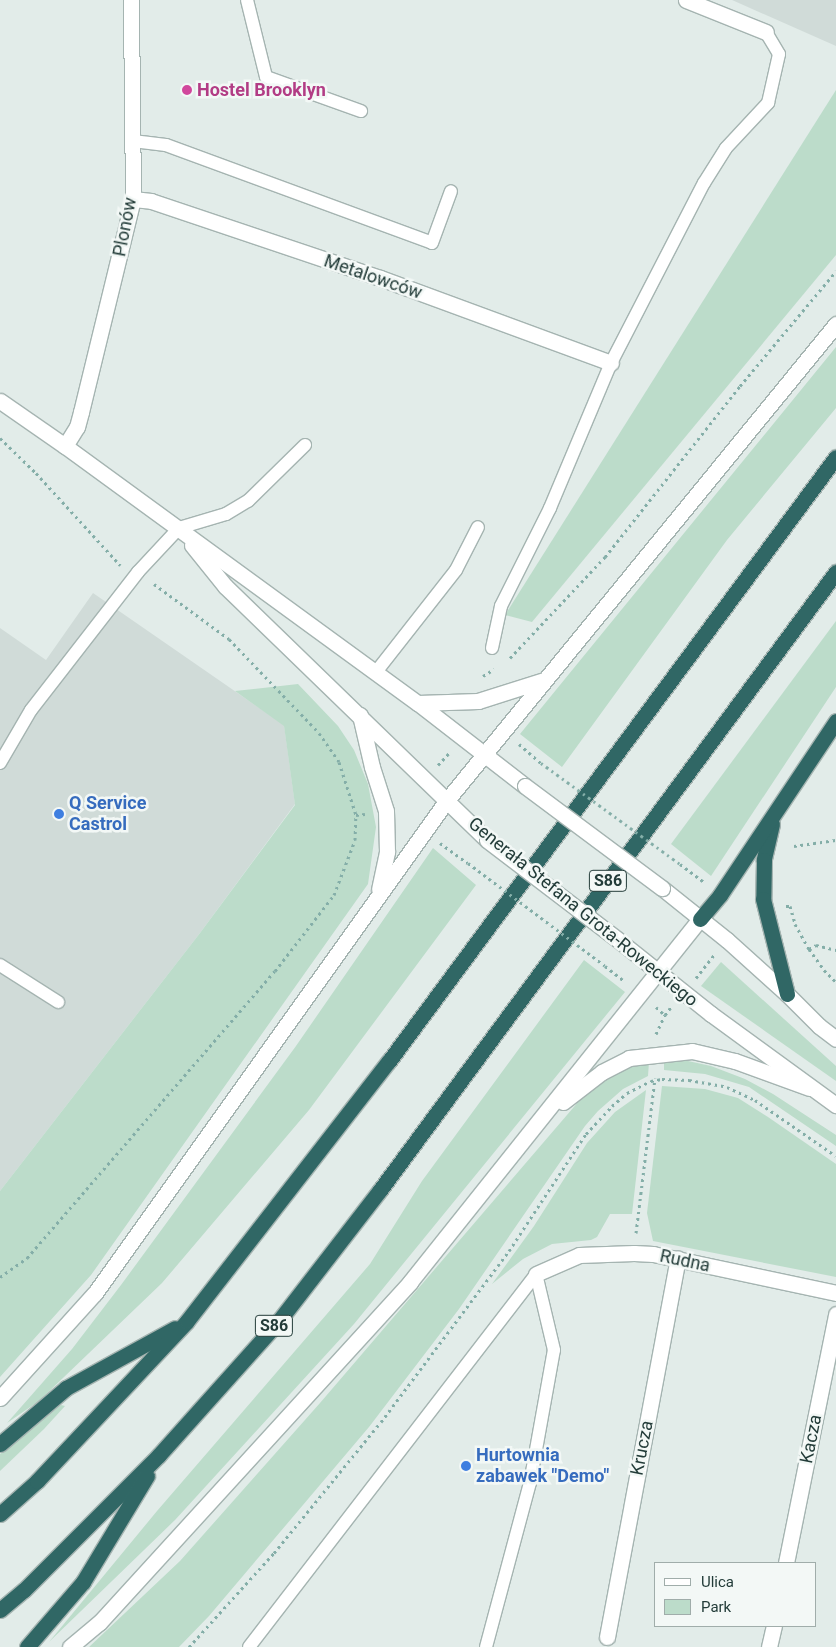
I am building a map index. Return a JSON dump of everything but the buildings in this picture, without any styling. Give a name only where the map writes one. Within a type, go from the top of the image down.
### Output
[{"type":"highway","points":[[0,1514],[37,1481],[187,1321],[389,1061],[836,457]]},
{"type":"highway","name":"S86","points":[[0,1610],[31,1583],[159,1455],[278,1322],[368,1205],[836,572]]},
{"type":"highway","points":[[700,919],[720,895],[836,722]]},
{"type":"highway","points":[[775,813],[764,860],[763,898],[787,994]]},
{"type":"highway","points":[[0,1444],[66,1388],[187,1321]]},
{"type":"highway","points":[[27,1647],[83,1582],[159,1455]]},
{"type":"street","name":"Plonów","points":[[65,446],[79,420],[133,199],[131,0]]},
{"type":"street","points":[[686,0],[766,32]]},
{"type":"street","name":"Metalowców","points":[[133,199],[151,201],[380,278],[611,363]]},
{"type":"street","points":[[0,1398],[95,1293],[378,895],[448,800],[836,324]]},
{"type":"street","name":"Generała Stefana Grota-Roweckiego","points":[[0,401],[418,702],[525,786],[662,888],[727,940],[787,994],[818,1026],[836,1039]]},
{"type":"street","name":"Generała Stefana Grota-Roweckiego","points":[[178,528],[226,586],[487,840],[809,1088],[836,1105]]},
{"type":"street","points":[[418,702],[478,701],[544,680]]},
{"type":"street","points":[[360,715],[372,767],[386,811],[387,852],[378,895]]},
{"type":"street","points":[[70,1647],[99,1623],[410,1282],[659,974],[700,919]]},
{"type":"street","points":[[544,1117],[602,1072],[629,1058],[656,1054],[692,1051],[734,1061],[809,1088]]},
{"type":"street","name":"Rudna","points":[[536,1274],[579,1255],[634,1252],[678,1259],[836,1293]]},
{"type":"street","name":"Krucza","points":[[607,1638],[678,1259]]},
{"type":"street","name":"Kacza","points":[[786,1562],[836,1314]]},
{"type":"street","points":[[769,1647],[774,1627]]},
{"type":"lane","points":[[247,0],[266,78],[361,111]]},
{"type":"lane","points":[[492,648],[501,606],[550,508],[611,363],[704,183],[726,148],[768,103],[780,54],[766,32]]},
{"type":"lane","points":[[133,142],[166,146],[432,243],[451,191]]},
{"type":"lane","points":[[0,763],[32,710],[138,572],[178,528],[226,514],[248,501],[305,445]]},
{"type":"lane","points":[[376,672],[456,570],[478,527]]},
{"type":"lane","points":[[0,965],[58,1002]]},
{"type":"lane","points":[[249,1647],[536,1274]]},
{"type":"lane","points":[[486,1647],[530,1483],[554,1350],[536,1274]]},
{"type":"path","points":[[503,663],[511,658],[605,557],[740,386],[836,271]]},
{"type":"path","points":[[0,438],[36,473],[118,564],[138,572],[229,638],[319,733],[340,762],[356,815],[355,840],[334,895],[275,971],[148,1120],[27,1258],[0,1277]]},
{"type":"path","points":[[478,701],[471,684],[495,668]]},
{"type":"path","points":[[503,731],[541,763],[680,864]]},
{"type":"path","points":[[356,815],[386,811]]},
{"type":"path","points":[[424,832],[605,966]]},
{"type":"path","points":[[794,846],[836,840]]},
{"type":"path","points":[[767,911],[790,906],[795,924],[809,949],[824,970],[836,982]]},
{"type":"path","points":[[634,1252],[655,1080],[655,1037],[665,1015],[727,940]]},
{"type":"path","points":[[809,949],[816,945],[836,950]]},
{"type":"path","points":[[189,1647],[274,1553],[387,1414],[509,1251],[586,1134],[627,1093],[655,1080],[702,1082],[727,1087],[746,1094],[836,1156]]},
{"type":"shaded area","points":[[732,0],[836,0],[836,46]]},
{"type":"shaded area","points":[[93,593],[284,725],[295,804],[200,933],[0,1191],[0,628],[46,660]]},
{"type":"green space","points":[[836,90],[836,255],[532,622],[505,615]]},
{"type":"green space","points":[[836,347],[836,408],[727,540],[562,767],[520,734]]},
{"type":"green space","points":[[836,621],[836,687],[711,876],[671,844]]},
{"type":"green space","points":[[298,684],[338,726],[354,750],[368,784],[376,827],[368,884],[91,1275],[0,1377],[0,1191],[200,933],[295,805],[284,726],[235,691]]},
{"type":"green space","points":[[433,848],[476,885],[309,1110],[162,1283],[39,1401],[7,1423],[72,1349],[121,1285],[296,1046]]},
{"type":"green space","points":[[584,960],[625,992],[354,1324],[175,1520],[49,1642],[157,1511],[370,1264],[422,1181]]},
{"type":"green space","points":[[721,962],[836,1066],[836,1081],[701,986]]},
{"type":"green space","points":[[664,1061],[688,1061],[711,1066],[745,1079],[773,1094],[836,1135],[836,1146],[749,1087],[705,1074],[664,1070]]},
{"type":"green space","points":[[649,1062],[648,1076],[623,1089],[598,1111],[585,1126],[459,1309],[369,1427],[209,1616],[179,1647],[89,1647],[180,1561],[320,1403],[585,1094],[611,1074],[634,1064]]},
{"type":"green space","points":[[662,1086],[705,1089],[738,1098],[836,1164],[836,1277],[653,1241],[647,1213]]},
{"type":"green space","points":[[646,1090],[632,1214],[610,1214],[597,1237],[591,1240],[552,1244],[523,1259],[492,1284],[534,1226],[587,1143],[615,1112]]},
{"type":"green space","points":[[61,1405],[65,1406],[0,1471],[0,1454]]},
{"type":"place","name":"Hostel Brooklyn","points":[[187,90]]},
{"type":"place","name":"Q Service Castrol","points":[[59,814]]},
{"type":"place","name":"Hurtownia zabawek \"Demo\"","points":[[466,1466]]}]
